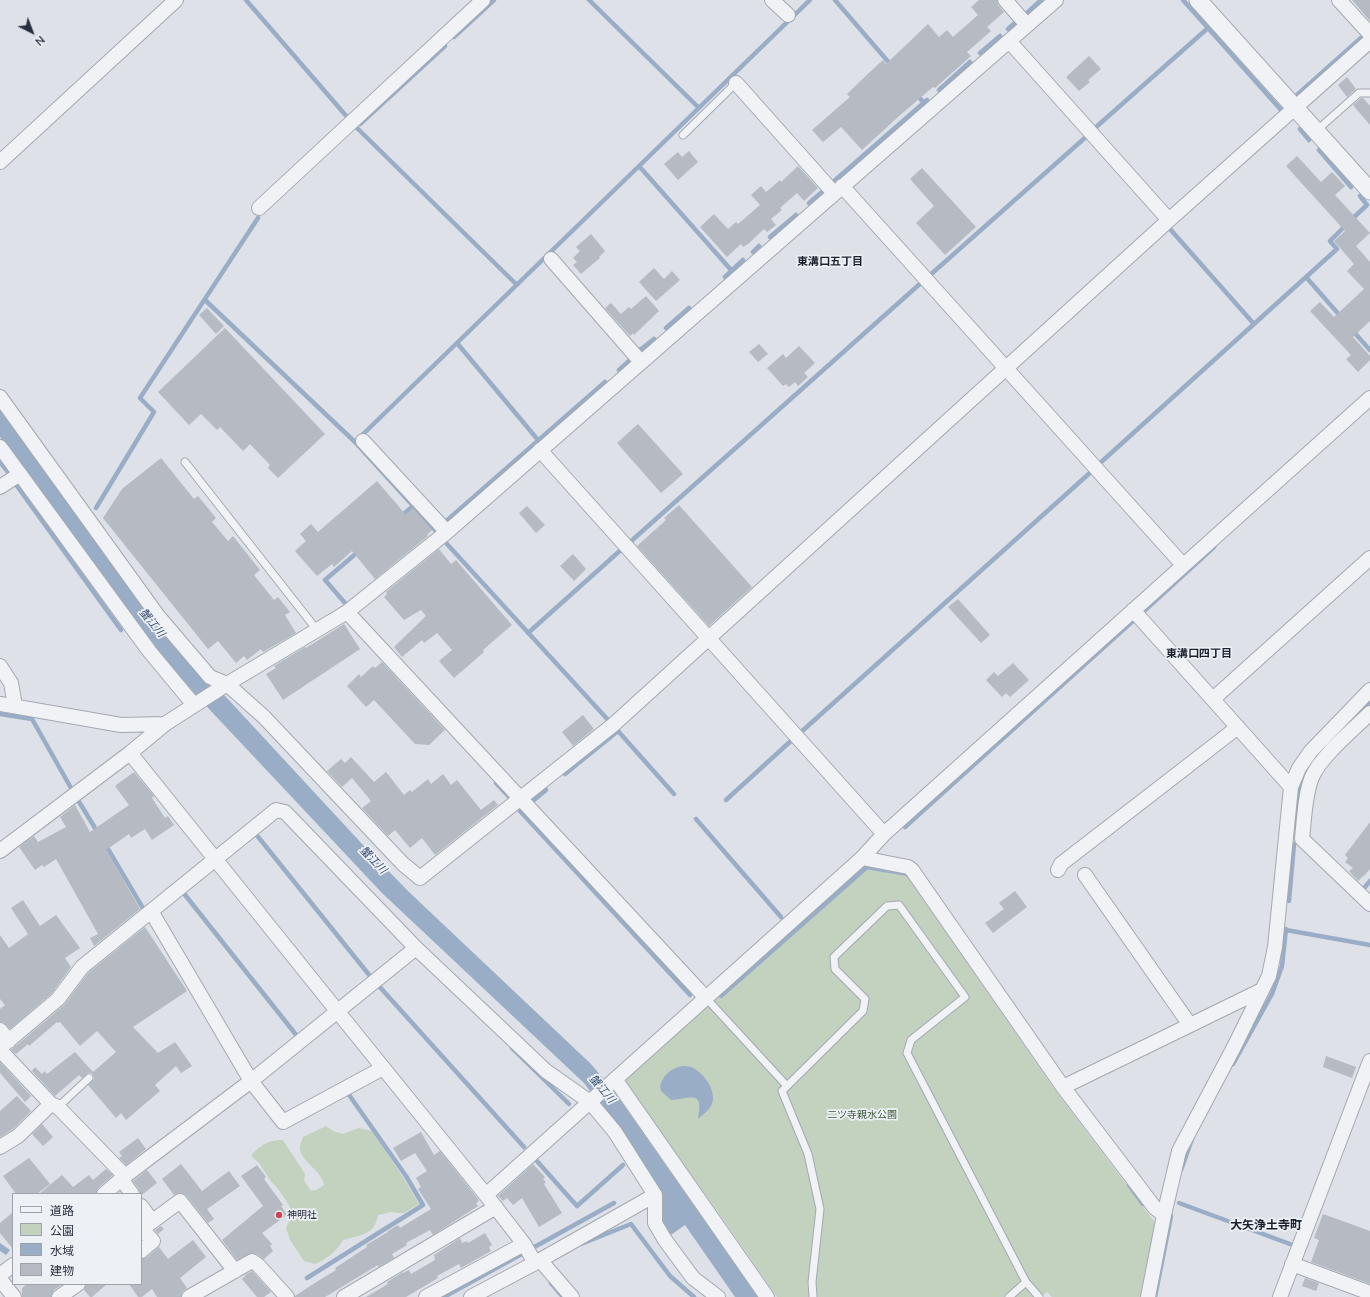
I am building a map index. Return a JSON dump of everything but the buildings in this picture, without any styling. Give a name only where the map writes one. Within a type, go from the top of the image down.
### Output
[{"type":"street","points":[[0,162],[176,0]]},
{"type":"street","points":[[259,208],[483,0]]},
{"type":"street","points":[[772,0],[788,15]]},
{"type":"street","points":[[1005,0],[1027,25]]},
{"type":"street","points":[[0,851],[130,753],[165,724],[196,703],[347,612],[447,532],[1056,0]]},
{"type":"street","points":[[1198,0],[1370,191]]},
{"type":"street","points":[[1339,0],[1370,34]]},
{"type":"street","points":[[1009,41],[1169,220]]},
{"type":"street","points":[[0,397],[158,616],[210,676],[264,717],[403,864],[420,878],[613,726],[1169,220],[1370,41]]},
{"type":"street","points":[[736,83],[1007,368],[1183,566]]},
{"type":"street","points":[[551,259],[641,362]]},
{"type":"street","points":[[486,1195],[862,858],[884,834],[1370,398]]},
{"type":"street","points":[[363,441],[447,532]]},
{"type":"street","points":[[0,447],[150,652],[196,703]]},
{"type":"street","points":[[540,450],[884,834]]},
{"type":"street","points":[[0,487],[20,474]]},
{"type":"street","points":[[1213,699],[1370,558]]},
{"type":"street","points":[[1133,610],[1291,787]]},
{"type":"street","points":[[347,612],[706,998]]},
{"type":"street","points":[[0,666],[11,683],[15,706]]},
{"type":"street","points":[[1148,1297],[1164,1215],[1179,1151],[1234,1047],[1269,976],[1275,947],[1291,787],[1299,768],[1311,751],[1370,690]]},
{"type":"street","points":[[0,704],[121,725],[165,724]]},
{"type":"street","points":[[1370,713],[1322,760],[1312,778],[1308,793],[1302,839],[1370,904]]},
{"type":"street","points":[[1058,870],[1061,864],[1238,727]]},
{"type":"street","points":[[130,753],[496,1207],[531,1254],[572,1297]]},
{"type":"street","points":[[132,1193],[124,1178],[55,1105],[2,1042],[58,999],[82,967],[276,810],[285,812],[416,948],[546,1071],[590,1102],[616,1132],[655,1195],[655,1223],[665,1240],[693,1278],[718,1297]]},
{"type":"street","points":[[862,858],[908,867],[912,870],[1063,1087],[1155,1208],[1164,1215]]},
{"type":"street","points":[[1085,875],[1190,1025]]},
{"type":"street","points":[[151,911],[251,1081],[283,1122],[383,1068]]},
{"type":"street","points":[[105,1193],[251,1081],[416,948]]},
{"type":"street","points":[[1063,1087],[1262,990]]},
{"type":"street","points":[[1280,1297],[1370,1061]]},
{"type":"street","points":[[615,1079],[768,1297]]},
{"type":"street","points":[[0,1148],[18,1136],[55,1105]]},
{"type":"street","points":[[426,1297],[531,1254],[655,1195]]},
{"type":"street","points":[[142,1250],[153,1241],[142,1229],[180,1201],[235,1271]]},
{"type":"street","points":[[142,1207],[152,1221]]},
{"type":"street","points":[[344,1297],[496,1207]]},
{"type":"street","points":[[471,1297],[531,1254]]},
{"type":"street","points":[[189,1297],[252,1261],[258,1265],[287,1297]]},
{"type":"street","points":[[1292,1264],[1370,1293]]},
{"type":"street","points":[[0,1275],[12,1266]]},
{"type":"street","points":[[0,1279],[14,1297]]},
{"type":"street","points":[[59,1297],[77,1285]]},
{"type":"lane","points":[[683,135],[736,83]]},
{"type":"lane","points":[[1316,131],[1359,93],[1370,93]]},
{"type":"lane","points":[[185,462],[317,630]]},
{"type":"lane","points":[[813,1297],[812,1282],[820,1209],[808,1154],[782,1091],[863,1011],[865,999],[836,969],[834,957],[887,906],[900,905],[965,997],[911,1040],[906,1053],[1026,1282],[1039,1297]]},
{"type":"lane","points":[[706,998],[788,1086]]},
{"type":"lane","points":[[55,1105],[89,1078]]},
{"type":"lane","points":[[1009,1297],[1026,1282]]},
{"type":"green space","name":"二ツ寺親水公園","points":[[867,869],[907,876],[1055,1090],[1153,1220],[1155,1224],[1140,1297],[1052,1297],[1047,1292],[1041,1297],[777,1297],[625,1083],[625,1077],[719,996],[721,999]]},
{"type":"green space","points":[[326,1126],[333,1131],[343,1134],[359,1128],[372,1131],[419,1204],[404,1213],[392,1212],[378,1215],[376,1223],[371,1230],[361,1235],[343,1240],[338,1248],[331,1254],[315,1264],[304,1261],[290,1240],[286,1228],[292,1215],[289,1205],[259,1163],[251,1156],[257,1149],[265,1144],[283,1140],[305,1174],[304,1180],[311,1191],[316,1190],[324,1185],[319,1175],[303,1157],[300,1146],[303,1137]]},
{"type":"water","name":"蟹江川","points":[[0,405],[214,684],[363,845],[409,892],[591,1064],[613,1090],[758,1297],[735,1297],[685,1225],[665,1239],[659,1227],[661,1191],[584,1083],[382,893],[148,642],[0,437]]},
{"type":"water","points":[[682,1066],[696,1069],[708,1082],[713,1093],[712,1104],[699,1118],[699,1103],[697,1099],[689,1098],[671,1100],[661,1091],[660,1086],[665,1076],[674,1069]]},
{"type":"water","points":[[0,1243],[10,1250],[6,1255],[0,1251]]},
{"type":"waterway","points":[[246,0],[348,118]]},
{"type":"waterway","points":[[454,37],[494,0]]},
{"type":"waterway","points":[[589,0],[699,108]]},
{"type":"waterway","points":[[355,442],[810,0]]},
{"type":"waterway","points":[[835,0],[891,65]]},
{"type":"waterway","points":[[1027,13],[1041,0]]},
{"type":"waterway","points":[[1183,0],[1282,111]]},
{"type":"waterway","points":[[1008,29],[1017,21]]},
{"type":"waterway","points":[[1095,128],[1208,28]]},
{"type":"waterway","points":[[980,53],[1000,36]]},
{"type":"waterway","points":[[1297,95],[1362,37]]},
{"type":"waterway","points":[[360,124],[445,46]]},
{"type":"waterway","points":[[939,90],[970,62]]},
{"type":"waterway","points":[[917,95],[924,103]]},
{"type":"waterway","points":[[833,182],[927,100]]},
{"type":"waterway","points":[[356,127],[517,285]]},
{"type":"waterway","points":[[1300,129],[1309,140]]},
{"type":"waterway","points":[[929,276],[1087,136]]},
{"type":"waterway","points":[[1319,150],[1351,187]]},
{"type":"waterway","points":[[639,166],[732,271]]},
{"type":"waterway","points":[[809,203],[822,192]]},
{"type":"waterway","points":[[1351,220],[1367,205],[1360,196]]},
{"type":"waterway","points":[[770,237],[796,215]]},
{"type":"waterway","points":[[96,508],[154,412],[140,398],[258,218]]},
{"type":"waterway","points":[[1099,464],[1337,249],[1330,241],[1346,225]]},
{"type":"waterway","points":[[1170,229],[1254,324]]},
{"type":"waterway","points":[[753,252],[759,246]]},
{"type":"waterway","points":[[725,277],[743,260]]},
{"type":"waterway","points":[[1306,277],[1342,318]]},
{"type":"waterway","points":[[629,543],[922,282]]},
{"type":"waterway","points":[[205,300],[355,442],[435,530]]},
{"type":"waterway","points":[[666,328],[689,308]]},
{"type":"waterway","points":[[1352,330],[1370,350]]},
{"type":"waterway","points":[[640,350],[654,339]]},
{"type":"waterway","points":[[457,343],[538,440]]},
{"type":"waterway","points":[[619,370],[630,360]]},
{"type":"waterway","points":[[444,523],[605,382]]},
{"type":"waterway","points":[[0,462],[8,472]]},
{"type":"waterway","points":[[800,733],[1092,471]]},
{"type":"waterway","points":[[17,486],[121,630]]},
{"type":"waterway","points":[[400,517],[413,506]]},
{"type":"waterway","points":[[447,544],[609,721]]},
{"type":"waterway","points":[[1143,612],[1214,547]]},
{"type":"waterway","points":[[528,633],[623,548]]},
{"type":"waterway","points":[[345,603],[325,580],[359,551]]},
{"type":"waterway","points":[[905,827],[1135,619],[1136,620]]},
{"type":"waterway","points":[[1350,721],[1370,701]]},
{"type":"waterway","points":[[0,714],[32,719],[71,788]]},
{"type":"waterway","points":[[565,774],[618,731],[674,794]]},
{"type":"waterway","points":[[726,800],[793,739]]},
{"type":"waterway","points":[[1296,828],[1301,780],[1309,764]]},
{"type":"waterway","points":[[496,783],[510,798]]},
{"type":"waterway","points":[[534,800],[546,790]]},
{"type":"waterway","points":[[78,800],[98,833]]},
{"type":"waterway","points":[[520,811],[690,995]]},
{"type":"waterway","points":[[696,819],[781,917]]},
{"type":"waterway","points":[[255,833],[370,976]]},
{"type":"waterway","points":[[105,844],[144,910]]},
{"type":"waterway","points":[[1289,901],[1294,844]]},
{"type":"waterway","points":[[721,996],[867,867],[908,874],[909,876]]},
{"type":"waterway","points":[[1365,887],[1370,881]]},
{"type":"waterway","points":[[182,891],[297,1036]]},
{"type":"waterway","points":[[1233,1064],[1272,994],[1282,966],[1286,929]]},
{"type":"waterway","points":[[1286,930],[1370,945]]},
{"type":"waterway","points":[[375,988],[378,985],[524,1147]]},
{"type":"waterway","points":[[512,1048],[569,1104]]},
{"type":"waterway","points":[[307,1278],[423,1205],[406,1176],[347,1092],[346,1093]]},
{"type":"waterway","points":[[1181,1170],[1192,1139]]},
{"type":"waterway","points":[[536,1160],[577,1206],[623,1165]]},
{"type":"waterway","points":[[1129,1185],[1143,1204]]},
{"type":"waterway","points":[[444,1297],[614,1203]]},
{"type":"waterway","points":[[1179,1203],[1290,1244]]},
{"type":"waterway","points":[[1155,1297],[1171,1216]]},
{"type":"waterway","points":[[581,1244],[631,1224],[670,1276],[694,1297]]},
{"type":"waterway","points":[[551,1283],[563,1297]]},
{"type":"place","name":"神明社","points":[[279,1215]]},
{"type":"district","name":"東溝口五丁目","points":[[830,262]]},
{"type":"district","name":"東溝口四丁目","points":[[1199,654]]},
{"type":"district","name":"大矢浄土寺町","points":[[1266,1225]]}]
